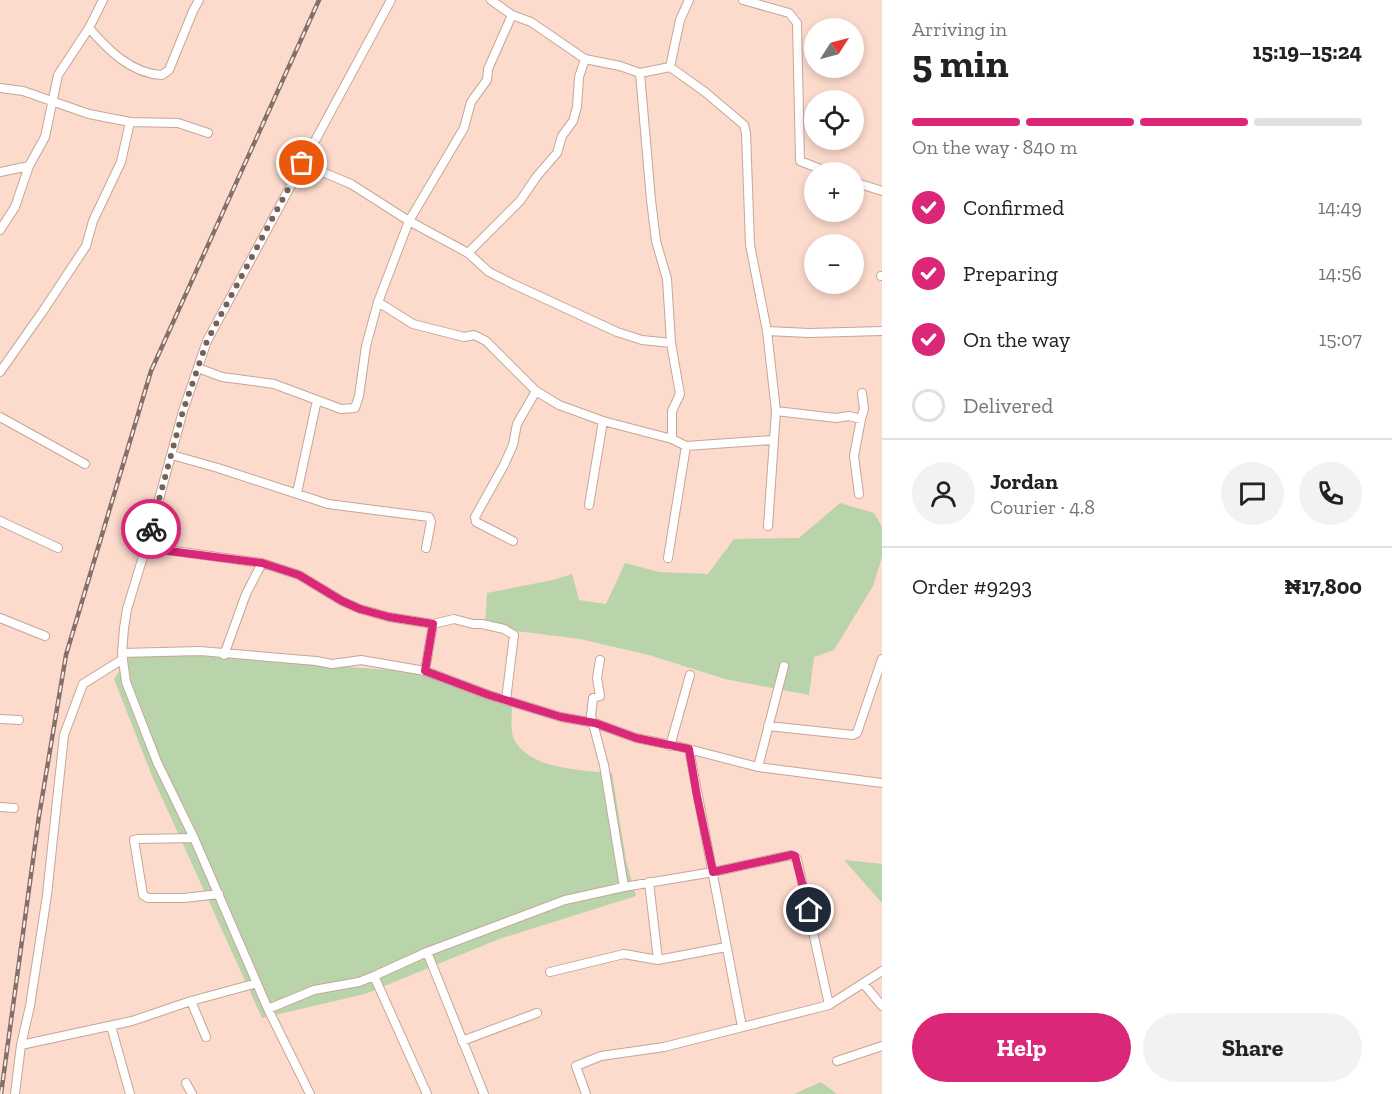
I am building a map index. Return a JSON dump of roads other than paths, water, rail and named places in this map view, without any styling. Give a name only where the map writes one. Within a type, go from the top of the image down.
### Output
[{"type":"street","points":[[0,230],[15,207],[29,166],[45,137],[58,75],[89,28],[103,0]]},
{"type":"street","points":[[89,28],[102,43],[138,70],[162,75],[169,70],[199,0]]},
{"type":"street","points":[[310,1094],[268,1009],[194,838],[157,762],[129,693],[123,656],[125,619],[207,341],[391,0]]},
{"type":"street","points":[[491,0],[512,15],[531,22],[585,59],[640,73],[670,67],[705,92],[744,125],[750,245],[767,331],[776,411],[772,440],[768,526]]},
{"type":"street","points":[[670,67],[680,20],[689,0]]},
{"type":"street","points":[[743,0],[789,14],[797,23],[800,161],[804,163]]},
{"type":"street","points":[[198,368],[222,376],[274,384],[341,409],[355,408],[359,396],[366,346],[378,302],[409,221],[464,128],[471,102],[487,80],[488,69],[512,15]]},
{"type":"street","points":[[468,253],[520,201],[557,153],[562,136],[573,121],[577,107],[579,77],[585,59]]},
{"type":"street","points":[[640,73],[648,180],[656,240],[667,279],[671,343],[680,394],[672,411],[672,440]]},
{"type":"street","points":[[0,88],[23,91],[95,116],[130,122],[178,123],[208,133]]},
{"type":"street","points":[[0,372],[44,312],[86,246],[93,221],[121,162],[130,122]]},
{"type":"street","points":[[302,163],[351,184],[409,221],[468,253],[489,272],[617,332],[642,340],[671,343]]},
{"type":"street","points":[[0,172],[29,166]]},
{"type":"street","points":[[864,185],[882,191]]},
{"type":"street","points":[[378,302],[413,324],[464,337],[474,335],[486,341],[536,391],[559,405],[603,421],[686,446],[772,440]]},
{"type":"street","points":[[767,331],[809,333],[882,330]]},
{"type":"street","points":[[513,541],[476,522],[475,517],[504,465],[513,445],[517,424],[536,391]]},
{"type":"street","points":[[859,494],[854,456],[864,409],[862,393]]},
{"type":"street","points":[[297,493],[317,400]]},
{"type":"street","points":[[776,411],[836,418],[849,416],[861,419]]},
{"type":"street","points":[[0,417],[85,464]]},
{"type":"street","points":[[589,506],[603,421]]},
{"type":"street","points":[[668,558],[686,446]]},
{"type":"street","points":[[172,455],[328,504],[429,517],[431,522],[426,548]]},
{"type":"street","points":[[0,521],[58,548]]},
{"type":"street","points":[[146,548],[262,563],[299,575],[360,609],[389,617],[433,624],[454,619],[504,629],[514,635],[506,700]]},
{"type":"street","points":[[224,655],[246,594],[262,563]]},
{"type":"street","points":[[0,618],[45,636]]},
{"type":"street","points":[[425,671],[433,624]]},
{"type":"street","points":[[15,1094],[21,1045],[30,1006],[47,895],[64,735],[83,684],[123,656],[200,651],[329,664],[361,660],[425,671],[561,717],[593,723],[636,738],[758,767],[882,783]]},
{"type":"street","points":[[768,726],[853,735],[857,733],[882,659]]},
{"type":"street","points":[[600,660],[597,678],[600,696],[593,698],[591,716],[604,765],[624,887]]},
{"type":"street","points":[[758,767],[784,666]]},
{"type":"street","points":[[670,746],[690,675]]},
{"type":"street","points":[[0,719],[20,720]]},
{"type":"street","points":[[689,749],[742,1027]]},
{"type":"street","points":[[0,807],[14,808]]},
{"type":"street","points":[[194,838],[134,840],[143,896],[184,898],[219,894]]},
{"type":"street","points":[[268,1009],[314,990],[374,976],[428,952],[565,900],[791,855],[795,856],[807,902],[829,1005]]},
{"type":"street","points":[[649,882],[658,960]]},
{"type":"street","points":[[550,972],[624,954],[658,960],[726,947]]},
{"type":"street","points":[[428,952],[484,1094]]},
{"type":"street","points":[[585,1094],[576,1065],[601,1056],[664,1047],[829,1005],[882,970]]},
{"type":"street","points":[[374,976],[427,1094]]},
{"type":"street","points":[[21,1045],[132,1021],[191,1001],[257,983]]},
{"type":"street","points":[[863,983],[882,1005]]},
{"type":"street","points":[[191,1001],[206,1037]]},
{"type":"street","points":[[462,1041],[537,1013]]},
{"type":"street","points":[[111,1026],[130,1094]]},
{"type":"street","points":[[837,1061],[882,1046]]},
{"type":"street","points":[[186,1083],[192,1094]]},
{"type":"railway","points":[[1,1094],[39,816],[66,655],[151,371],[319,0]]}]
